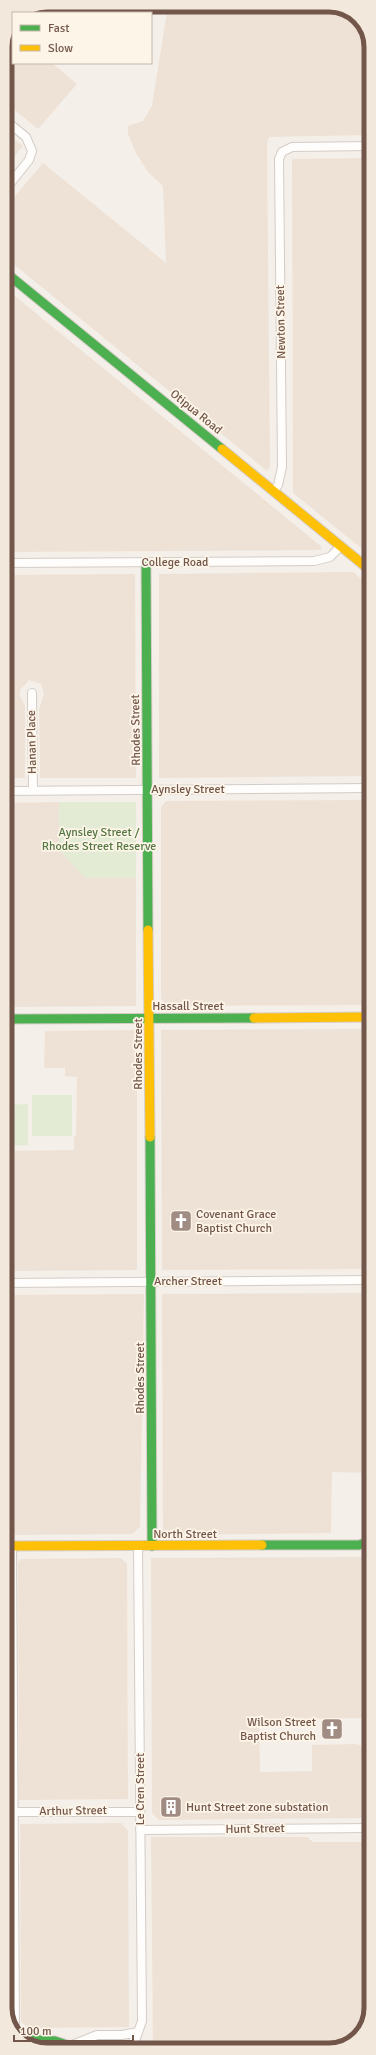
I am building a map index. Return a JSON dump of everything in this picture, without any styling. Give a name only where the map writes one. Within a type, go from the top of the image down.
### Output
[{"type":"street","points":[[12,126],[26,137],[32,151],[29,160],[12,181]]},
{"type":"street","name":"Newton Street","points":[[274,491],[278,485],[282,467],[279,163],[282,152],[292,147],[364,146]]},
{"type":"street","name":"Otipua Road","points":[[12,278],[364,565]]},
{"type":"street","name":"College Road","points":[[12,563],[323,560],[330,557],[341,546]]},
{"type":"street","name":"Rhodes Street","points":[[146,562],[149,790],[152,1546]]},
{"type":"street","name":"Hanan Place","points":[[32,692],[33,790]]},
{"type":"street","name":"Aynsley Street","points":[[12,791],[364,788]]},
{"type":"street","name":"Hassall Street","points":[[12,1019],[364,1017]]},
{"type":"street","name":"Archer Street","points":[[12,1283],[364,1280]]},
{"type":"street","name":"North Street","points":[[12,1546],[364,1546]]},
{"type":"street","name":"Le Cren Street","points":[[132,2043],[136,2038],[142,2020],[138,1546]]},
{"type":"street","name":"Arthur Street","points":[[12,1812],[140,1812]]},
{"type":"street","name":"Hunt Street","points":[[140,1830],[364,1828]]},
{"type":"street","points":[[12,1900],[15,2020]]},
{"type":"street","points":[[77,2043],[97,2035],[122,2035],[138,2032]]},
{"type":"street","points":[[33,2040],[61,2043]]},
{"type":"shaded area","points":[[167,12],[331,12],[342,15],[354,22],[363,38],[364,135],[269,137],[267,143],[270,467],[267,471],[12,263],[12,200],[43,163],[166,263],[163,186],[148,172],[136,153],[128,134],[128,126],[143,121],[152,106]]},
{"type":"shaded area","points":[[12,64],[53,64],[77,84],[38,129],[12,108]]},
{"type":"shaded area","points":[[12,137],[23,146],[12,159]]},
{"type":"shaded area","points":[[364,158],[364,550],[293,493],[292,159]]},
{"type":"shaded area","points":[[12,294],[322,547],[320,550],[12,552]]},
{"type":"shaded area","points":[[353,572],[364,581],[364,776],[159,778],[159,574]]},
{"type":"shaded area","points":[[135,574],[136,778],[40,778],[39,709],[44,694],[41,684],[29,680],[20,690],[20,696],[25,706],[25,778],[12,778],[12,575]]},
{"type":"shaded area","points":[[364,800],[364,1005],[168,1006],[161,999],[161,807],[166,801]]},
{"type":"shaded area","points":[[59,802],[59,850],[85,878],[136,878],[136,1006],[12,1007],[12,803]]},
{"type":"shaded area","points":[[364,1029],[364,1269],[162,1270],[161,1030]]},
{"type":"shaded area","points":[[137,1030],[137,1270],[12,1271],[12,1151],[74,1150],[74,1136],[76,1135],[77,1077],[65,1076],[65,1068],[46,1068],[44,1066],[45,1031]]},
{"type":"shaded area","points":[[364,1293],[364,1473],[332,1472],[331,1533],[163,1535],[162,1294]]},
{"type":"shaded area","points":[[144,1294],[140,1527],[132,1534],[12,1535],[12,1295]]},
{"type":"shaded area","points":[[364,1557],[364,1718],[259,1719],[260,1772],[312,1771],[312,1745],[356,1744],[364,1746],[364,1818],[159,1820],[152,1813],[151,1558]]},
{"type":"shaded area","points":[[121,1558],[127,1564],[128,1799],[19,1800],[18,1562],[21,1559]]},
{"type":"shaded area","points":[[121,1823],[128,1831],[129,2027],[29,2028],[21,2022],[20,1824]]},
{"type":"shaded area","points":[[151,1837],[307,1837],[313,1842],[364,1842],[364,2008],[358,2027],[350,2036],[333,2043],[153,2043]]},
{"type":"green space","name":"Aynsley Street / Rhodes Street Reserve","points":[[59,802],[136,802],[136,878],[85,878],[59,850]]},
{"type":"green space","points":[[32,1095],[72,1095],[72,1136],[32,1136]]},
{"type":"green space","points":[[28,1104],[28,1145],[12,1146],[12,1105]]},
{"type":"traffic: fast","points":[[12,278],[222,449]]},
{"type":"traffic: fast","points":[[146,562],[148,930]]},
{"type":"traffic: fast","points":[[12,1019],[254,1018]]},
{"type":"traffic: fast","points":[[150,1137],[152,1546]]},
{"type":"traffic: fast","points":[[262,1545],[359,1545],[364,1543]]},
{"type":"traffic: fast","points":[[33,2040],[55,2041],[61,2043]]},
{"type":"traffic: slow","points":[[222,449],[364,565]]},
{"type":"traffic: slow","points":[[148,930],[150,1137]]},
{"type":"traffic: slow","points":[[254,1018],[364,1017]]},
{"type":"traffic: slow","points":[[12,1546],[262,1545]]},
{"type":"place","name":"Covenant Grace Baptist Church","points":[[181,1221]]},
{"type":"place","name":"Wilson Street Baptist Church","points":[[332,1729]]},
{"type":"place","name":"Hunt Street zone substation","points":[[171,1807]]}]
